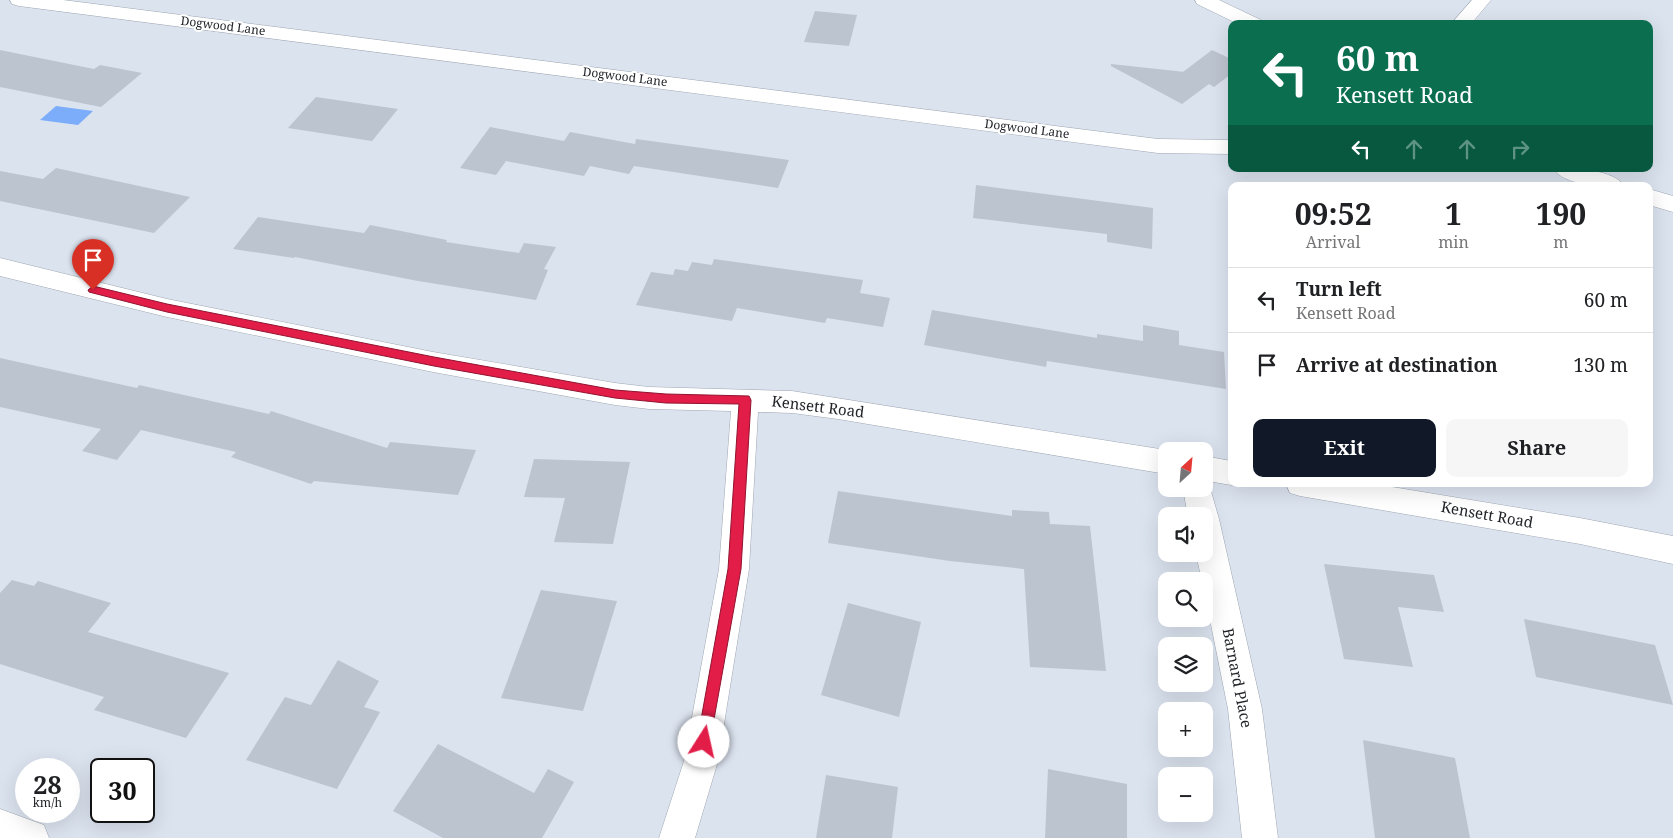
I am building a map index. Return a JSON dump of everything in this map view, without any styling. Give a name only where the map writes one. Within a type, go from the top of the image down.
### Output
[{"type":"street","name":"Dogwood Lane","points":[[19,0],[1158,146],[1228,147]]},
{"type":"street","points":[[1204,0],[1246,20]]},
{"type":"street","points":[[1464,20],[1482,0]]},
{"type":"street","points":[[1573,172],[1601,182]]},
{"type":"street","points":[[1653,199],[1673,204]]},
{"type":"street","name":"Kensett Road","points":[[0,267],[167,308],[434,362],[606,392],[658,398],[745,400],[838,408],[1158,461]]},
{"type":"street","points":[[677,838],[701,761],[734,569],[745,400]]},
{"type":"street","points":[[1213,470],[1228,472]]},
{"type":"street","name":"Kensett Road","points":[[1318,487],[1580,531],[1673,550]]},
{"type":"street","name":"Barnard Place","points":[[1213,562],[1245,709],[1260,838]]},
{"type":"street","points":[[0,827],[31,838]]},
{"type":"water","points":[[56,106],[93,111],[78,125],[40,120]]},
{"type":"building","points":[[815,11],[857,15],[849,46],[804,42]]},
{"type":"building","points":[[0,50],[94,69],[100,65],[142,73],[101,107],[0,87]]},
{"type":"building","points":[[1212,50],[1228,58],[1228,76],[1214,87],[1209,84],[1182,104],[1111,66],[1111,64],[1183,72]]},
{"type":"building","points":[[316,97],[398,109],[372,141],[288,128]]},
{"type":"building","points":[[490,127],[564,141],[570,132],[635,144],[636,139],[789,160],[778,188],[634,166],[629,174],[590,166],[584,176],[506,161],[496,175],[460,168]]},
{"type":"building","points":[[56,168],[190,197],[154,233],[0,201],[0,171],[43,179]]},
{"type":"building","points":[[976,185],[1153,208],[1152,249],[1107,242],[1107,234],[973,218]]},
{"type":"building","points":[[258,217],[364,233],[370,225],[447,240],[446,242],[519,253],[524,243],[556,247],[544,269],[548,270],[536,300],[418,281],[295,257],[233,249]]},
{"type":"building","points":[[714,259],[863,280],[860,293],[890,298],[883,327],[827,318],[825,323],[737,308],[732,321],[636,305],[651,272],[673,275],[675,269],[688,271],[692,262],[712,265]]},
{"type":"building","points":[[932,310],[1097,338],[1097,334],[1143,341],[1143,325],[1179,331],[1179,345],[1224,352],[1226,389],[1047,361],[1046,367],[924,345]]},
{"type":"building","points":[[0,358],[137,388],[139,385],[269,414],[271,411],[387,448],[390,442],[476,450],[458,495],[314,481],[311,484],[231,457],[236,452],[141,430],[117,460],[82,451],[101,429],[0,407]]},
{"type":"building","points":[[534,459],[630,462],[613,544],[554,542],[565,498],[524,497]]},
{"type":"building","points":[[838,491],[1012,516],[1012,510],[1049,512],[1050,524],[1090,526],[1106,671],[1030,667],[1024,569],[950,561],[828,543]]},
{"type":"building","points":[[1324,564],[1434,575],[1444,612],[1398,607],[1413,667],[1344,659]]},
{"type":"building","points":[[12,580],[34,586],[38,581],[111,603],[88,632],[229,673],[186,738],[94,710],[104,697],[0,664],[0,593]]},
{"type":"building","points":[[541,590],[617,601],[583,711],[501,698]]},
{"type":"building","points":[[848,603],[921,622],[899,717],[821,695]]},
{"type":"building","points":[[1524,619],[1655,645],[1673,705],[1536,677]]},
{"type":"building","points":[[338,660],[379,681],[364,707],[380,712],[337,789],[246,760],[285,697],[311,705]]},
{"type":"building","points":[[1363,740],[1455,758],[1470,838],[1375,838]]},
{"type":"building","points":[[438,744],[534,793],[548,769],[574,782],[542,838],[443,838],[393,811]]},
{"type":"building","points":[[1048,769],[1127,784],[1127,838],[1045,838]]},
{"type":"building","points":[[826,775],[898,787],[892,838],[816,838]]},
{"type":"route","points":[[93,290],[167,308],[434,362],[615,394],[684,400],[745,400],[734,569],[704,742]]}]
